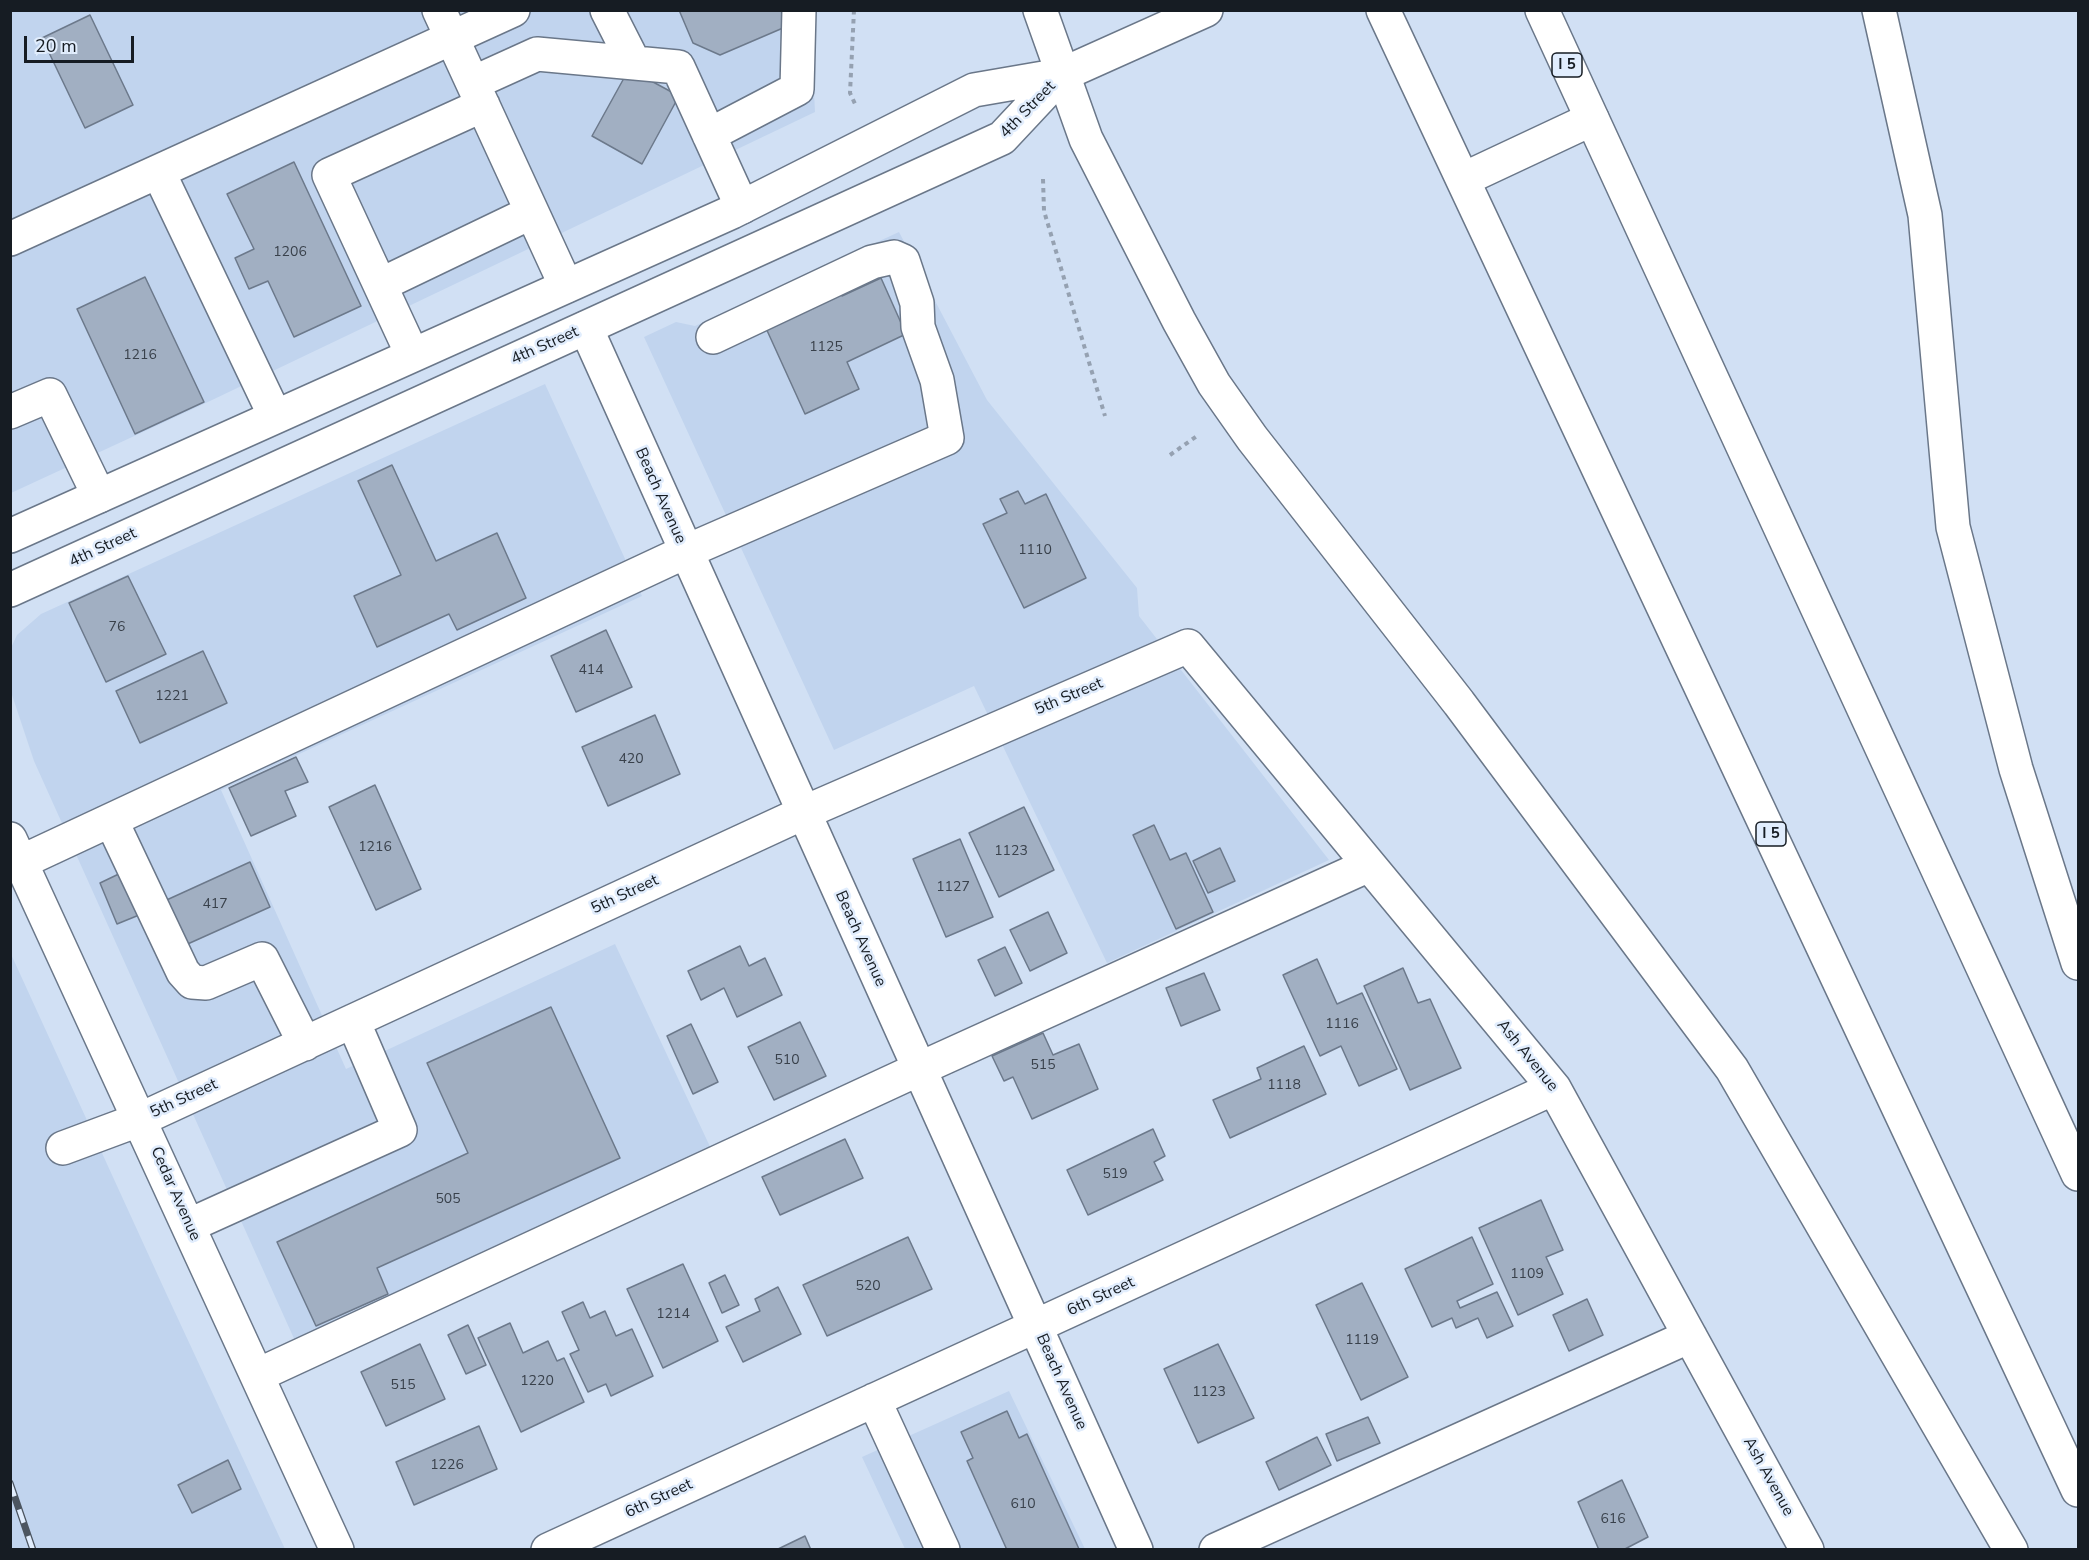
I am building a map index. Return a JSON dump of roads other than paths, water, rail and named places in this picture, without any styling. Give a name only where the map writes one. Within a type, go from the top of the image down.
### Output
[{"type":"main road","points":[[439,10],[566,286]]},
{"type":"main road","points":[[10,239],[453,40],[513,10]]},
{"type":"main road","points":[[608,10],[634,63]]},
{"type":"main road","points":[[709,135],[797,89],[799,10]]},
{"type":"main road","points":[[1040,10],[1061,75],[1086,138],[1179,321],[1214,384],[1252,438],[1460,703],[1732,1069],[2011,1550]]},
{"type":"main road","name":"4th Street","points":[[10,536],[742,207],[974,90],[1061,75],[1206,10]]},
{"type":"main road","name":"I 5","points":[[1383,10],[2079,1490]]},
{"type":"main road","points":[[1879,10],[1925,216],[1953,527],[2016,769],[2079,963]]},
{"type":"main road","name":"I 5","points":[[1543,11],[2079,1174]]},
{"type":"main road","points":[[412,354],[330,175],[478,94],[537,54],[678,67],[742,207]]},
{"type":"main road","name":"4th Street","points":[[10,590],[1002,138],[1061,75]]},
{"type":"main road","points":[[1464,179],[1592,119]]},
{"type":"main road","points":[[159,173],[275,416]]},
{"type":"main road","points":[[380,285],[532,212]]},
{"type":"main road","points":[[16,850],[111,820],[685,552],[947,438],[937,380],[918,327],[917,303],[903,261],[894,258],[872,262],[713,337]]},
{"type":"main road","name":"Beach Avenue","points":[[586,328],[1136,1550]]},
{"type":"main road","points":[[10,412],[50,395],[99,496]]},
{"type":"main road","name":"5th Street","points":[[63,1148],[141,1119],[803,813],[1188,646]]},
{"type":"main road","name":"Ash Avenue","points":[[1188,646],[1554,1088],[1807,1550]]},
{"type":"main road","points":[[111,820],[183,972],[192,982],[206,983],[262,959],[305,1044]]},
{"type":"main road","name":"Cedar Avenue","points":[[16,850],[338,1550]]},
{"type":"main road","points":[[258,1375],[919,1069],[1369,865]]},
{"type":"main road","points":[[190,1225],[400,1130],[353,1021]]},
{"type":"main road","name":"6th Street","points":[[548,1550],[587,1542],[874,1401],[1554,1088]]},
{"type":"main road","points":[[1216,1550],[1690,1336]]},
{"type":"main road","points":[[874,1401],[944,1550]]},
{"type":"railway","points":[[10,1483],[33,1550]]}]
